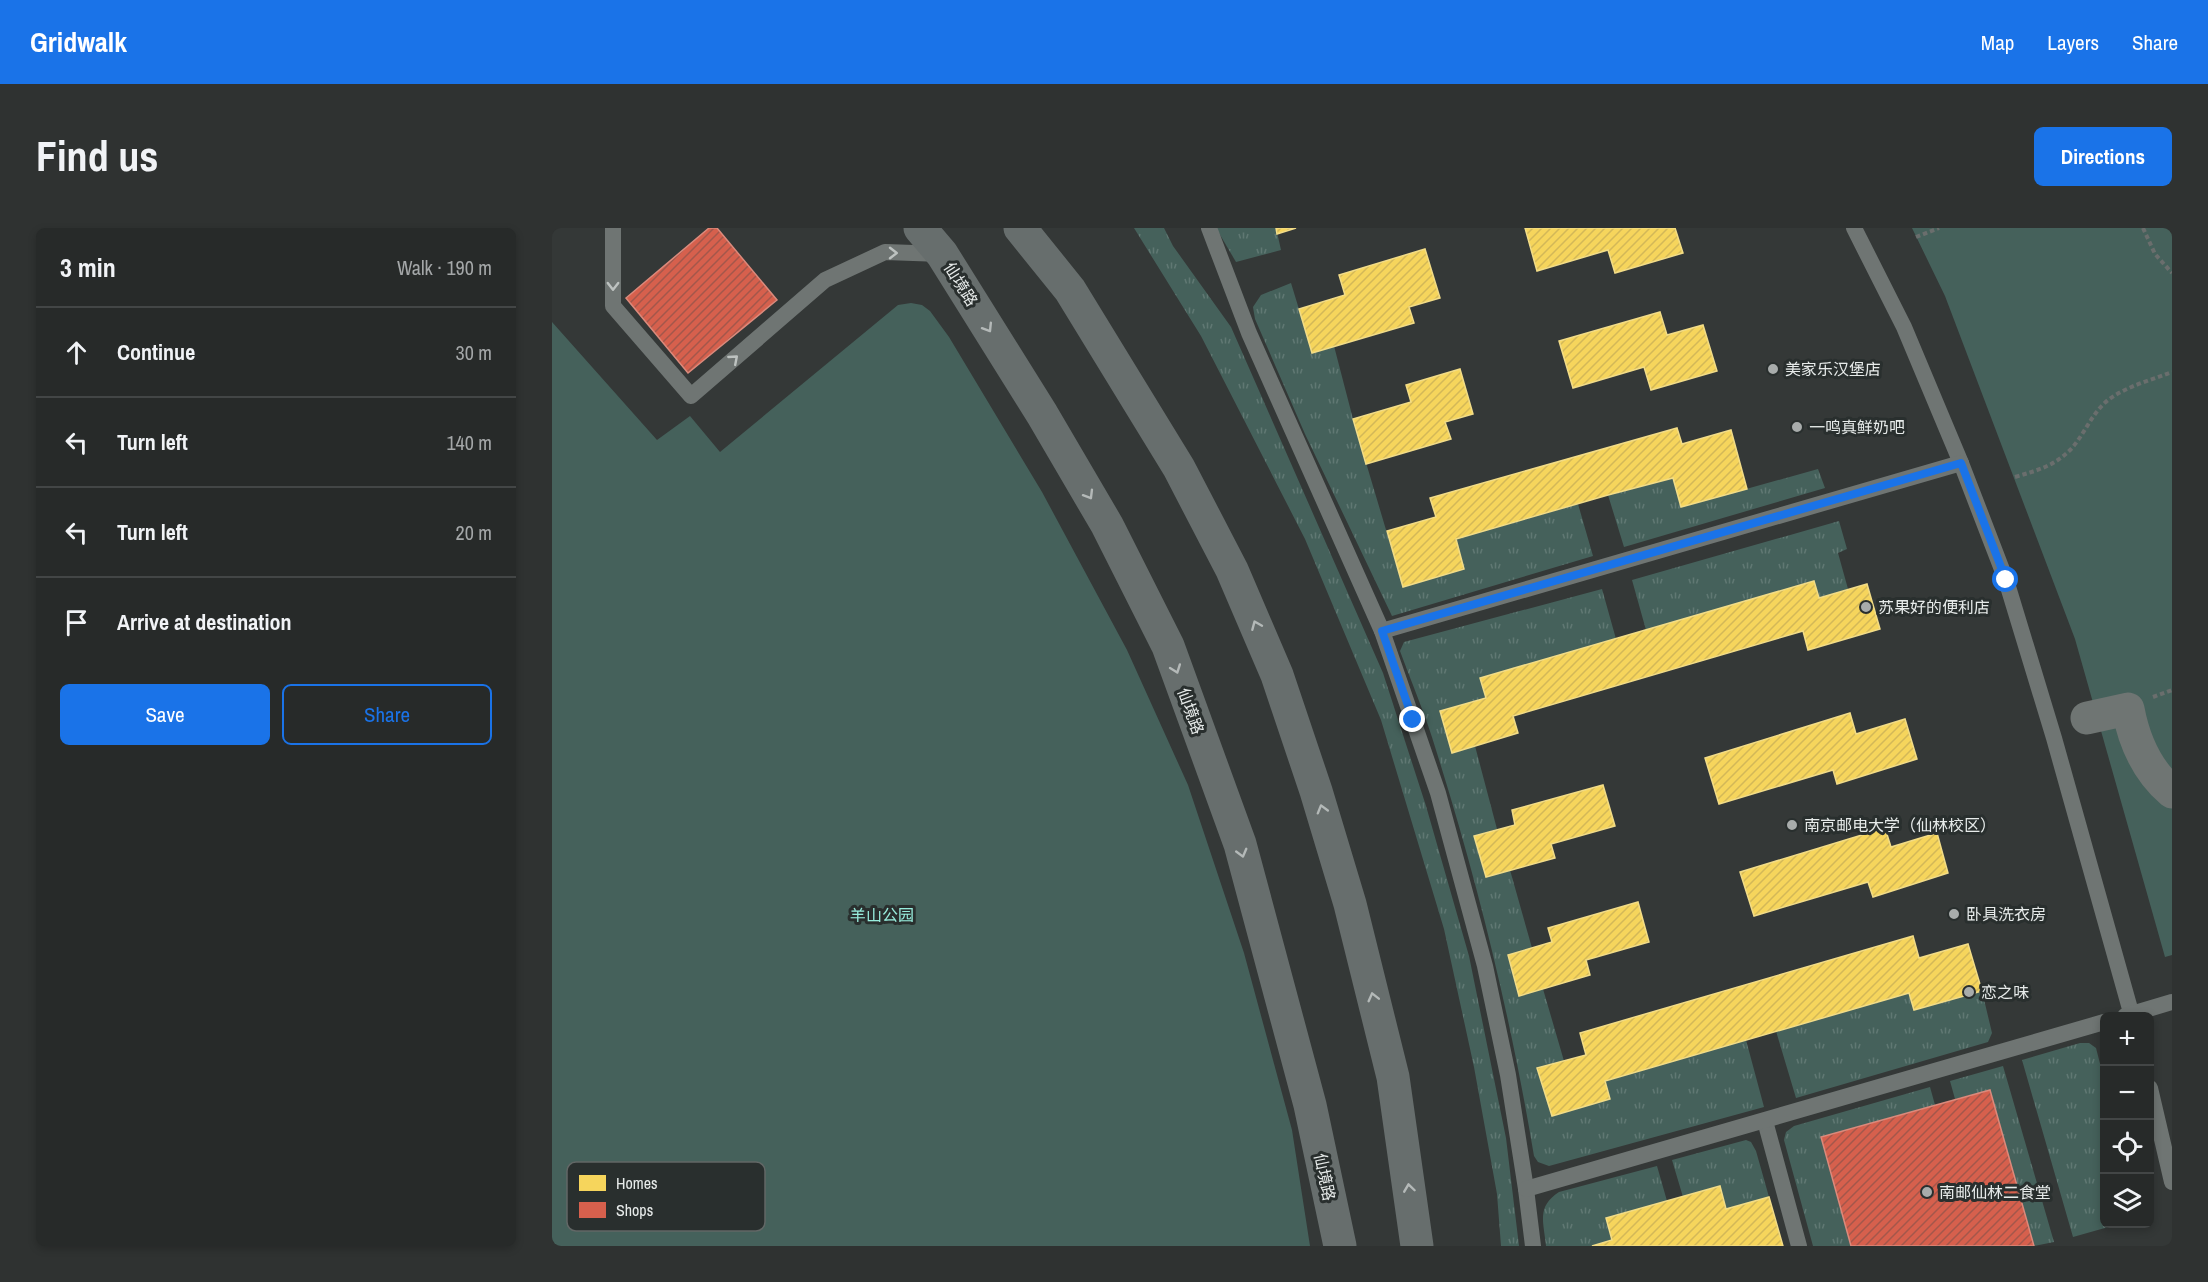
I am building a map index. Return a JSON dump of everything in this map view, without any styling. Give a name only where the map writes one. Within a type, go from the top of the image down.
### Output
[{"type":"main road","name":"仙境路","points":[[920,228],[942,254],[1042,414],[1107,525],[1168,646],[1240,844],[1310,1105],[1340,1246]]},
{"type":"main road","points":[[1020,228],[1070,290],[1179,468],[1232,570],[1276,675],[1316,791],[1350,904],[1393,1077],[1417,1246]]},
{"type":"street","points":[[2087,718],[2128,709],[2132,729],[2141,751],[2154,774],[2172,792]]},
{"type":"lane","points":[[613,228],[614,306],[691,396],[825,280],[885,252],[942,254]]},
{"type":"lane","points":[[1209,228],[1248,333],[1382,631],[1438,793],[1485,966],[1508,1075],[1533,1246]]},
{"type":"lane","points":[[1854,228],[1904,327],[1961,463],[2013,602],[2054,738],[2129,1012]]},
{"type":"lane","points":[[1382,631],[1961,463]]},
{"type":"lane","points":[[2142,1012],[2172,1002]]},
{"type":"lane","points":[[1526,1189],[2100,1024]]},
{"type":"lane","points":[[2154,1105],[2172,1182]]},
{"type":"lane","points":[[1765,1121],[1799,1246]]},
{"type":"path","points":[[1916,237],[1939,228]]},
{"type":"path","points":[[2143,228],[2155,254],[2172,273]]},
{"type":"path","points":[[2015,477],[2047,468],[2072,447],[2090,420],[2109,400],[2138,384],[2172,372]]},
{"type":"green space","points":[[1134,228],[1164,228],[1173,246],[1231,327],[1383,673],[1426,806],[1469,956],[1506,1138],[1519,1246],[1501,1246],[1497,1194],[1474,1067],[1444,929],[1381,720],[1305,539],[1201,336]]},
{"type":"green space","points":[[1216,228],[1276,228],[1281,250],[1236,262]]},
{"type":"green space","points":[[1912,228],[2172,228],[2172,955],[2165,957],[2075,639],[1945,296]]},
{"type":"green space","points":[[1291,283],[1312,352],[1334,346],[1353,419],[1403,587],[1464,569],[1456,539],[1578,504],[1593,556],[1392,616],[1305,434],[1255,319],[1253,307],[1261,295]]},
{"type":"green space","name":"羊山公园","points":[[911,303],[922,305],[930,311],[949,337],[1042,492],[1127,650],[1188,785],[1244,953],[1292,1130],[1310,1246],[552,1246],[552,322],[657,440],[690,416],[720,452],[898,305]]},
{"type":"green space","points":[[1818,469],[1825,488],[1624,547],[1608,495],[1673,478],[1682,507]]},
{"type":"green space","points":[[1839,521],[1847,549],[1838,553],[1848,589],[1819,598],[1814,581],[1646,630],[1632,580]]},
{"type":"green space","points":[[1602,589],[1616,639],[1486,698],[1440,712],[1452,753],[1475,746],[1497,829],[1474,836],[1485,876],[1510,870],[1532,948],[1508,956],[1519,995],[1543,989],[1564,1061],[1538,1068],[1552,1116],[1610,1099],[1605,1081],[1746,1040],[1764,1107],[1549,1166],[1538,1162],[1534,1156],[1504,1002],[1479,901],[1432,737],[1400,651],[1404,642]]},
{"type":"green space","points":[[1982,991],[1992,1033],[1988,1042],[1796,1098],[1776,1031],[1909,993],[1914,1010]]},
{"type":"green space","points":[[2080,1043],[2089,1043],[2096,1048],[2100,1064],[2100,1228],[2105,1228],[2073,1237],[2022,1060]]},
{"type":"green space","points":[[2003,1066],[2054,1242],[2034,1246],[1990,1090],[1955,1099],[1950,1081]]},
{"type":"green space","points":[[1930,1087],[1935,1105],[1821,1137],[1851,1246],[1813,1246],[1784,1140],[1786,1132],[1794,1126]]},
{"type":"green space","points":[[1746,1140],[1751,1142],[1756,1151],[1769,1197],[1726,1209],[1720,1187],[1683,1197],[1672,1160]]},
{"type":"green space","points":[[1657,1166],[1667,1201],[1606,1218],[1612,1240],[1592,1246],[1546,1246],[1544,1209],[1559,1192]]},
{"type":"building: Homes","points":[[1276,228],[1296,228],[1277,234]]},
{"type":"building: Homes","points":[[1525,228],[1675,228],[1683,253],[1615,273],[1608,250],[1537,271]]},
{"type":"building: Homes","points":[[1425,249],[1440,298],[1409,307],[1414,323],[1312,353],[1299,309],[1345,295],[1339,275]]},
{"type":"building: Homes","points":[[1660,312],[1667,335],[1703,325],[1717,371],[1651,390],[1644,367],[1573,388],[1559,341]]},
{"type":"building: Homes","points":[[1460,369],[1473,414],[1445,422],[1451,439],[1366,464],[1353,419],[1411,402],[1406,385]]},
{"type":"building: Homes","points":[[1677,428],[1682,444],[1731,430],[1747,489],[1681,507],[1673,478],[1608,495],[1456,539],[1464,569],[1403,587],[1387,531],[1436,517],[1430,498]]},
{"type":"building: Homes","points":[[1814,581],[1819,598],[1867,584],[1880,629],[1808,650],[1803,631],[1513,716],[1518,733],[1452,753],[1440,711],[1486,698],[1480,678]]},
{"type":"building: Homes","points":[[1850,713],[1856,734],[1905,719],[1917,759],[1837,784],[1833,770],[1719,804],[1705,758]]},
{"type":"building: Homes","points":[[1603,785],[1615,826],[1551,844],[1555,858],[1486,877],[1474,836],[1515,825],[1512,810]]},
{"type":"building: Homes","points":[[1885,828],[1891,847],[1937,833],[1948,873],[1873,897],[1868,882],[1754,916],[1740,872]]},
{"type":"building: Homes","points":[[1638,902],[1649,942],[1586,960],[1590,975],[1519,996],[1508,955],[1552,942],[1548,928]]},
{"type":"building: Homes","points":[[1913,936],[1919,958],[1968,944],[1982,991],[1914,1010],[1909,993],[1605,1081],[1610,1099],[1552,1116],[1537,1068],[1586,1055],[1580,1033]]},
{"type":"building: Homes","points":[[1720,1186],[1726,1209],[1769,1197],[1783,1246],[1592,1246],[1612,1240],[1606,1218]]},
{"type":"building: Shops","points":[[709,228],[717,228],[777,300],[688,373],[626,298]]},
{"type":"building: Shops","name":"南邮仙林二食堂","points":[[1990,1090],[2034,1246],[1851,1246],[1821,1137]]},
{"type":"place","name":"美家乐汉堡店","points":[[1773,369]]},
{"type":"place","name":"一鸣真鲜奶吧","points":[[1797,427]]},
{"type":"place","name":"苏果好的便利店","points":[[1866,607]]},
{"type":"place","name":"南京邮电大学（仙林校区）","points":[[1792,825]]},
{"type":"place","name":"卧具洗衣房","points":[[1954,914]]},
{"type":"place","name":"恋之味","points":[[1969,992]]},
{"type":"place","name":"南邮仙林二食堂","points":[[1927,1192]]},
{"type":"route","points":[[1413,720],[1382,631],[1961,463],[2006,580]]}]
